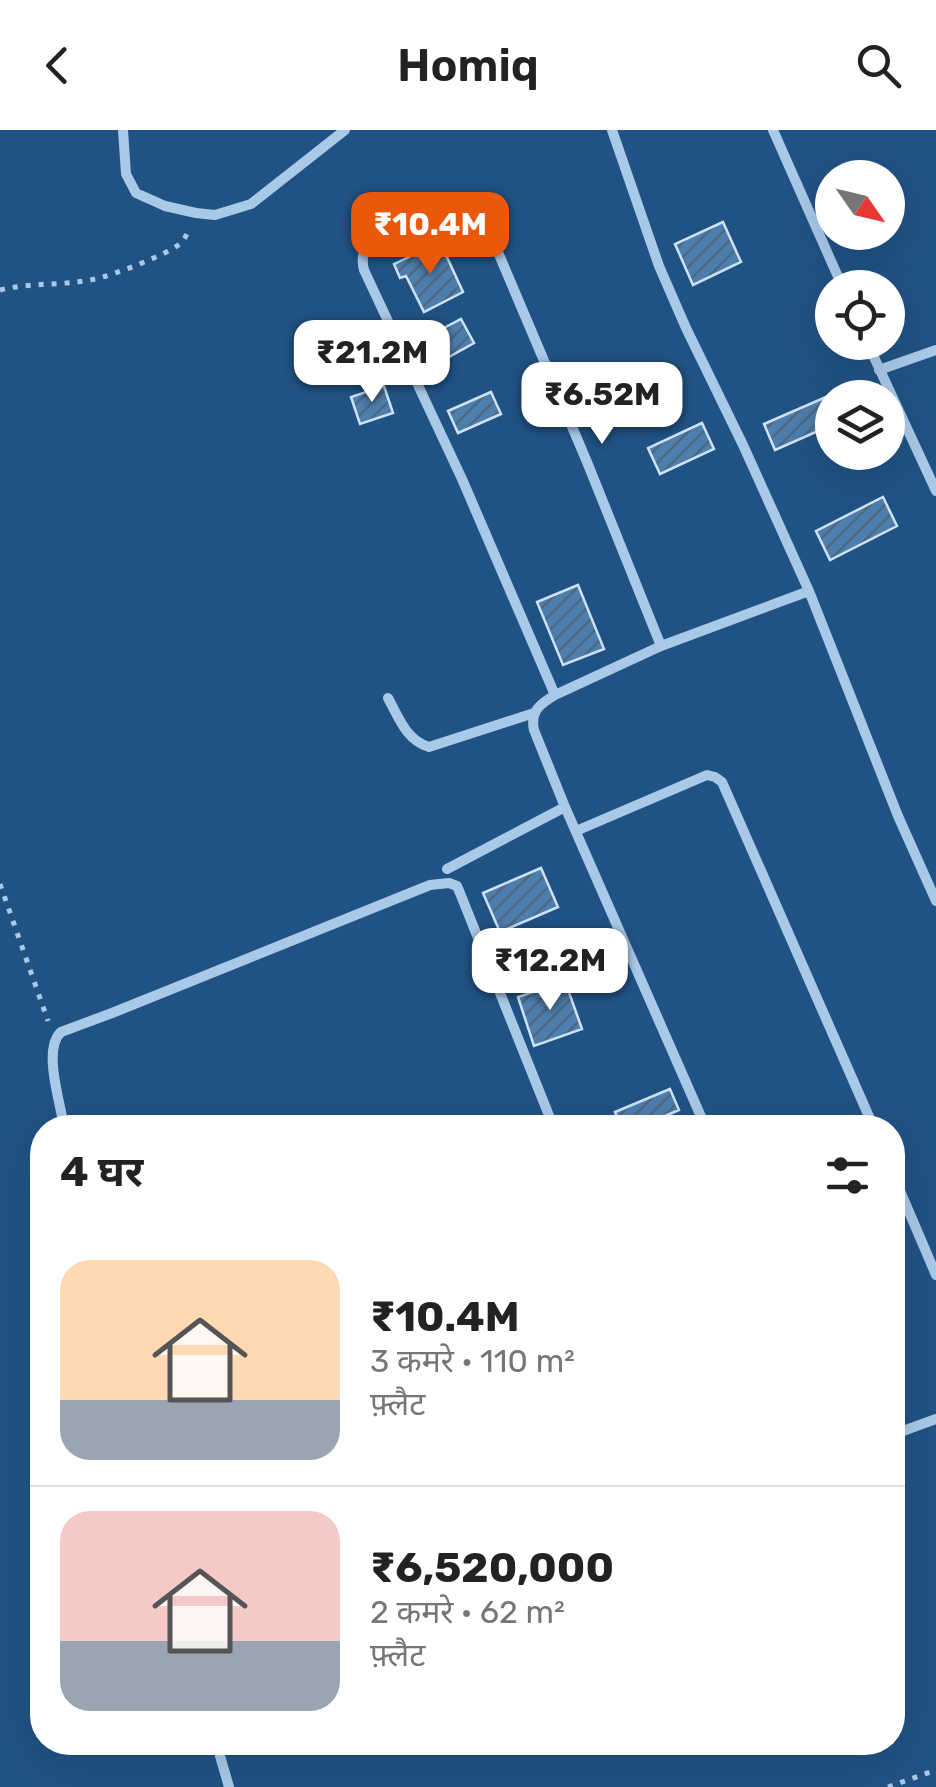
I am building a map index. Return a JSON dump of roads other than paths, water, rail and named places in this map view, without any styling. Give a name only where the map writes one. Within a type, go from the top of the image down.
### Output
[{"type":"street","points":[[123,130],[126,174],[136,193],[165,206],[215,215],[252,204],[345,130]]},
{"type":"street","points":[[612,130],[666,282],[808,591],[936,901]]},
{"type":"street","points":[[773,130],[835,270]]},
{"type":"street","points":[[555,696],[454,462],[364,270],[362,260],[368,240],[396,217],[426,207],[461,207],[478,214],[486,224],[662,646]]},
{"type":"street","points":[[879,370],[936,350]]},
{"type":"street","points":[[875,360],[936,491]]},
{"type":"street","points":[[388,698],[408,736],[429,747],[534,713],[555,696],[662,646],[808,591]]},
{"type":"street","points":[[534,713],[534,730],[700,1115]]},
{"type":"street","points":[[576,830],[707,775],[716,776],[736,810],[868,1115]]},
{"type":"street","points":[[447,869],[566,806]]},
{"type":"street","points":[[62,1115],[51,1051],[60,1032],[430,885],[449,882],[457,886],[468,910],[549,1115]]},
{"type":"street","points":[[905,1202],[936,1275]]},
{"type":"street","points":[[905,1431],[936,1419]]},
{"type":"street","points":[[220,1755],[229,1787]]}]
